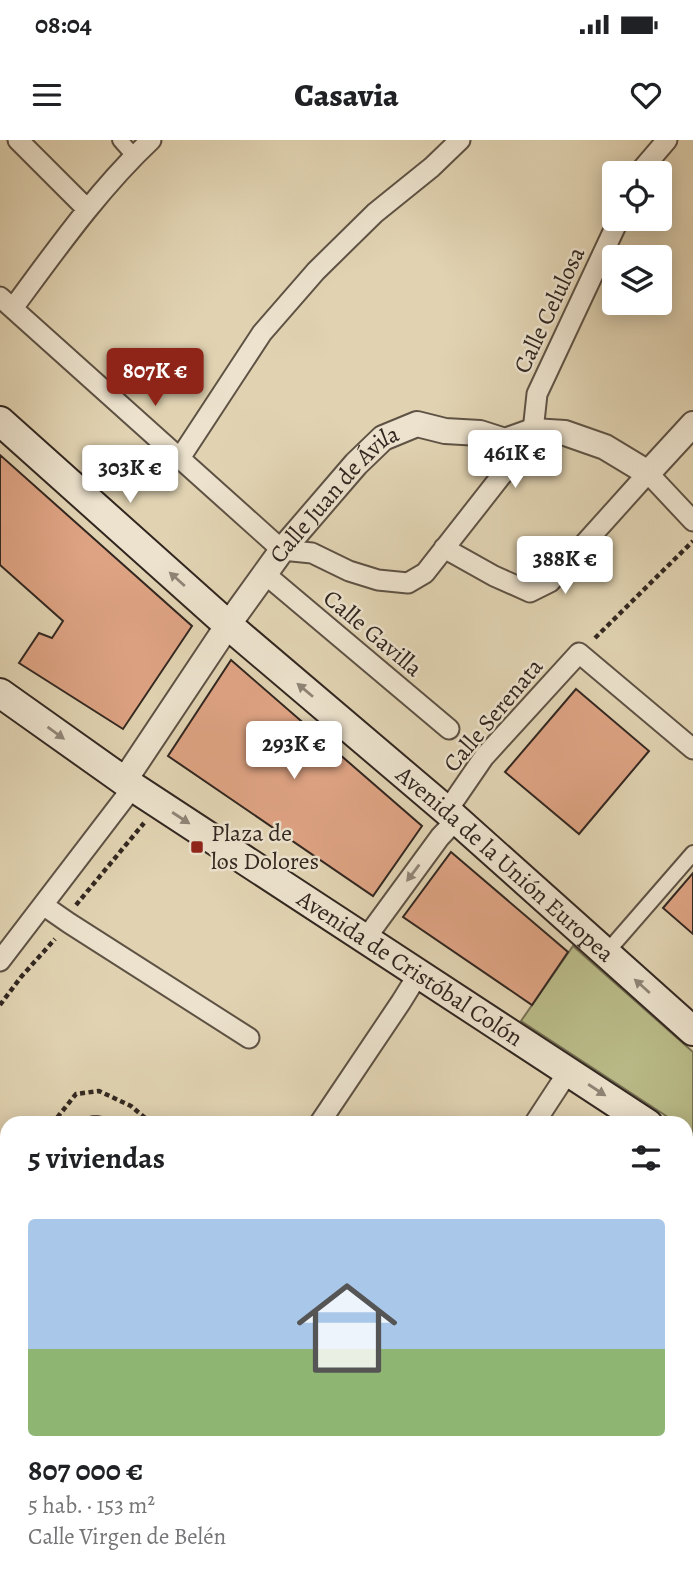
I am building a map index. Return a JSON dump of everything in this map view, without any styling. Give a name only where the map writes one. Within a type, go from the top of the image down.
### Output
[{"type":"main road","name":"Avenida de la Unión Europea","points":[[0,421],[228,625],[451,816],[693,1031]]},
{"type":"main road","name":"Avenida de Cristóbal Colón","points":[[0,693],[128,784],[636,1116]]},
{"type":"street","points":[[18,140],[87,209]]},
{"type":"street","points":[[120,140],[134,156]]},
{"type":"street","points":[[151,140],[6,302],[282,550]]},
{"type":"street","points":[[180,458],[262,333],[316,271],[375,213],[432,167],[460,140]]},
{"type":"street","points":[[649,161],[667,140]]},
{"type":"street","name":"Calle Celulosa","points":[[282,550],[312,553],[349,571],[378,580],[408,583],[425,573],[520,452],[533,431],[537,394],[613,231]]},
{"type":"street","name":"Calle Juan de Ávila","points":[[128,784],[228,625],[282,550],[356,464],[383,438],[417,424],[445,432],[480,433],[505,441],[533,431],[565,433],[605,447],[649,473],[693,521]]},
{"type":"street","points":[[444,548],[530,593],[550,582],[693,424]]},
{"type":"street","name":"Calle Gavilla","points":[[265,574],[449,729]]},
{"type":"street","points":[[579,653],[693,749]]},
{"type":"street","name":"Calle Serenata","points":[[366,939],[440,837],[484,757],[579,653]]},
{"type":"street","points":[[0,961],[128,784]]},
{"type":"street","points":[[606,953],[693,853]]},
{"type":"street","points":[[43,905],[248,1038]]},
{"type":"street","points":[[324,1116],[419,973]]},
{"type":"street","points":[[539,1116],[568,1072]]},
{"type":"path","points":[[579,653],[693,541]]},
{"type":"path","points":[[78,909],[75,907],[149,817]]},
{"type":"path","points":[[0,1005],[58,935]]},
{"type":"green space","points":[[573,946],[693,1052],[693,1116],[666,1116],[521,1021]]},
{"type":"building","points":[[0,455],[192,626],[123,729],[19,663],[39,633],[52,638],[63,621],[0,565]]},
{"type":"building","points":[[231,660],[422,826],[373,896],[168,756]]},
{"type":"building","points":[[576,689],[649,751],[579,834],[505,772]]},
{"type":"building","points":[[451,852],[568,952],[532,1005],[403,917]]},
{"type":"building","points":[[693,873],[693,934],[663,908]]},
{"type":"place","name":"Plaza de los Dolores","points":[[197,847]]}]
